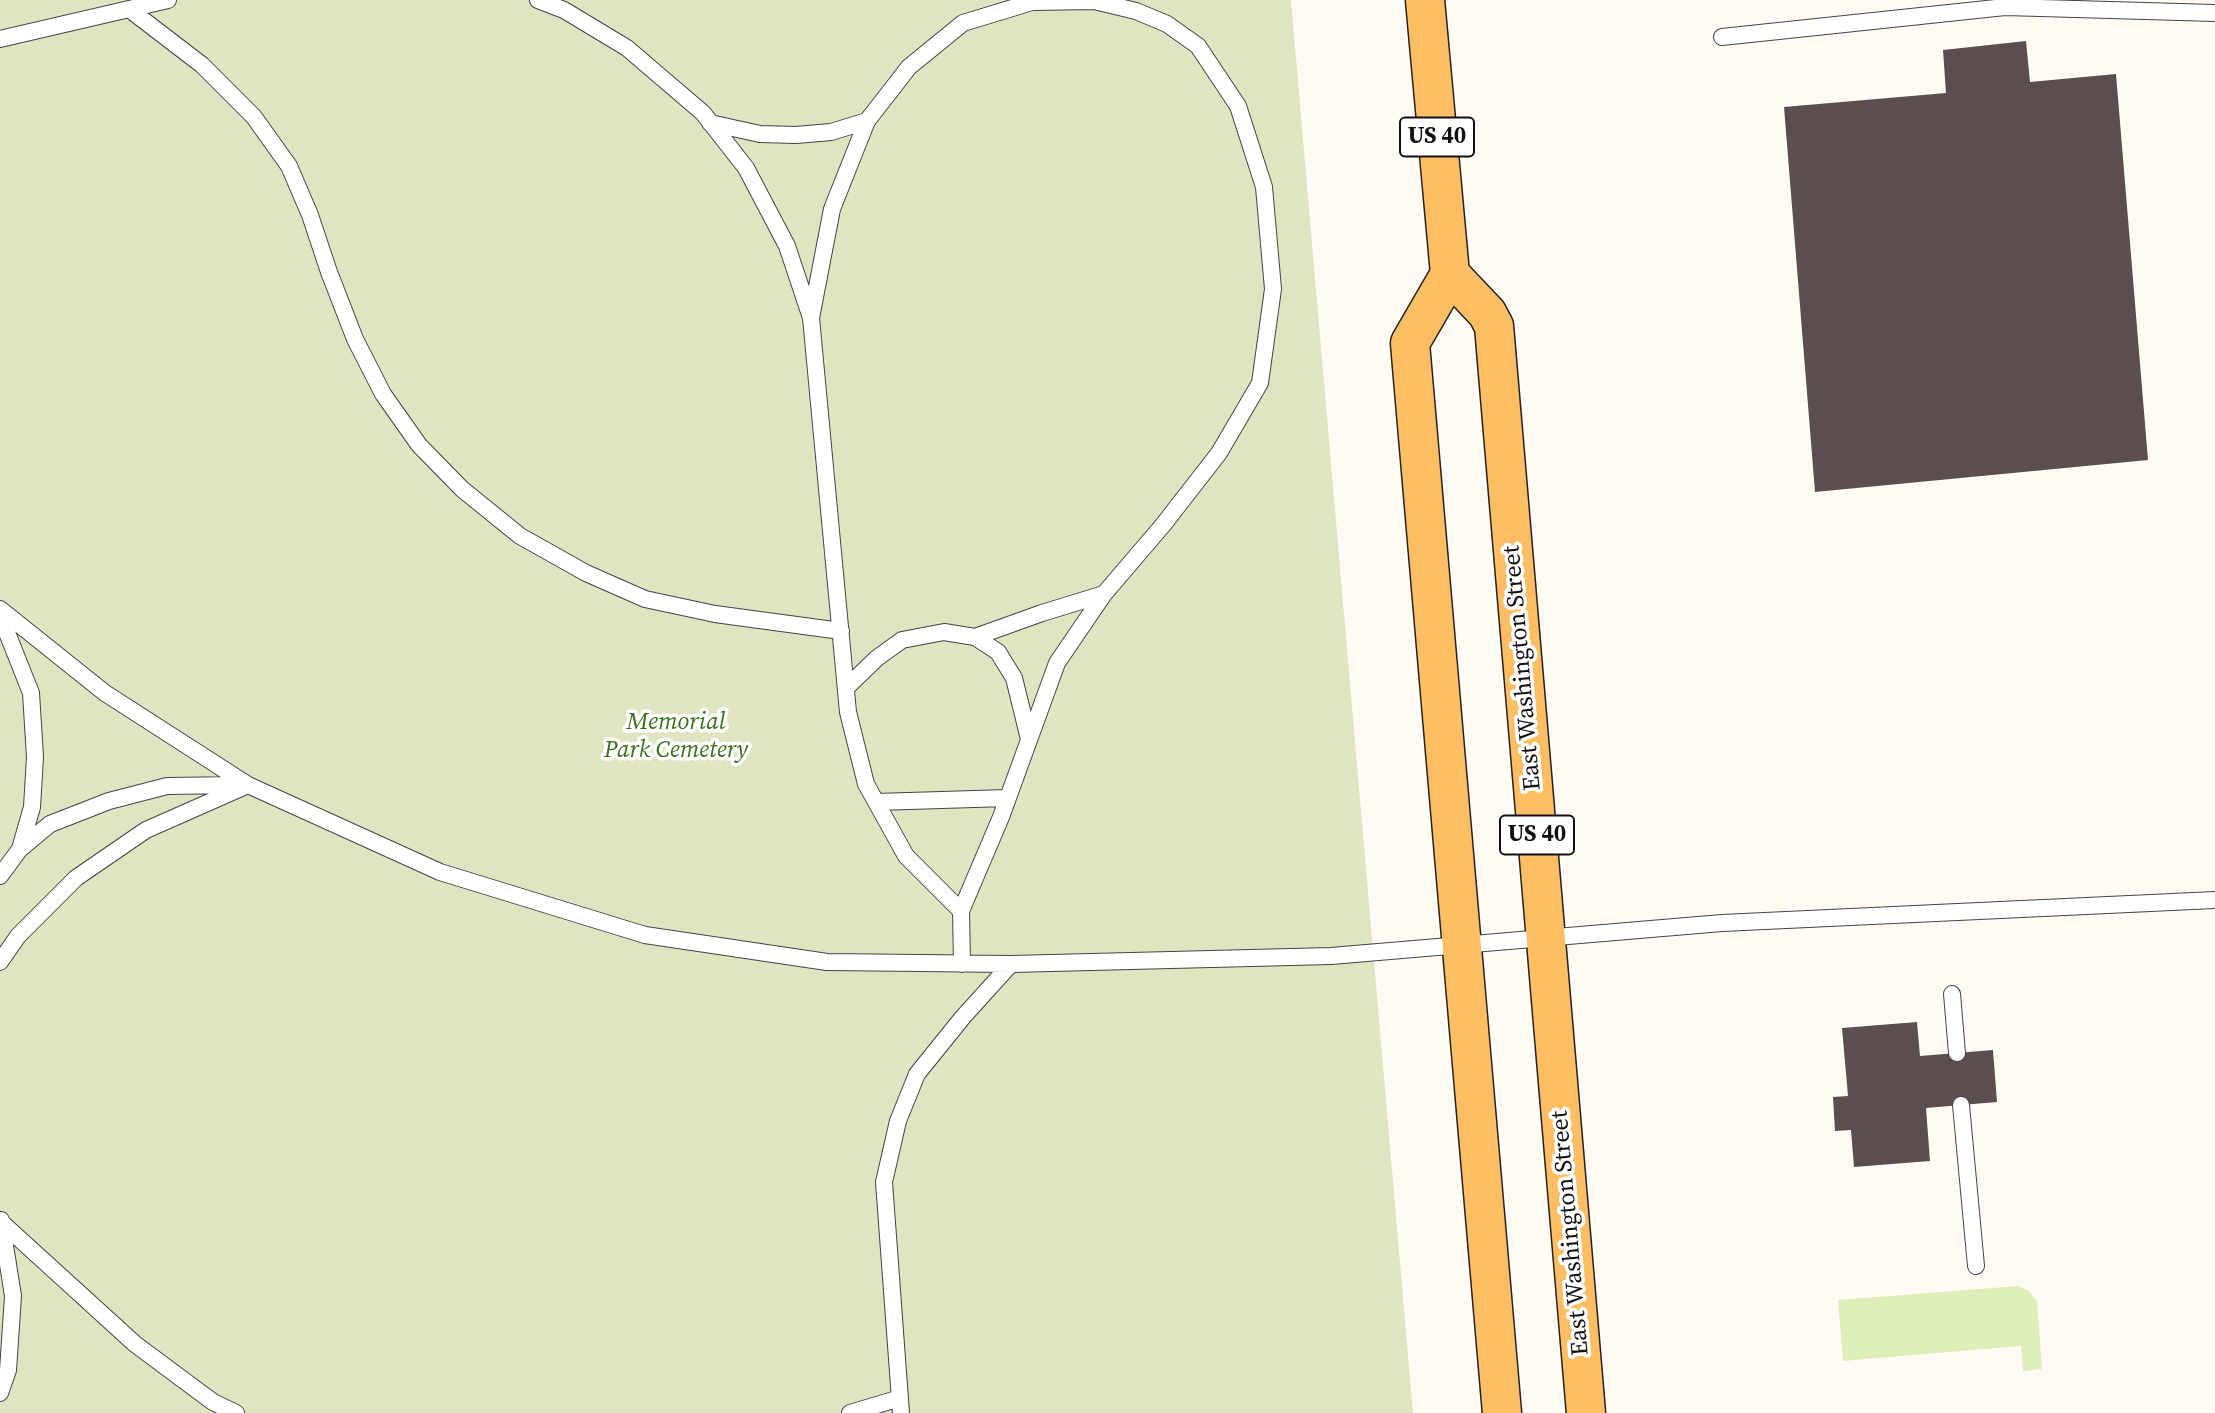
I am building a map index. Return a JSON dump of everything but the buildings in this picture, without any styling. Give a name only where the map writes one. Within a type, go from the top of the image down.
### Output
[{"type":"main road","name":"US 40","points":[[1425,0],[1450,274]]},
{"type":"main road","name":"East Washington Street","points":[[1450,274],[1487,313],[1494,326],[1586,1413]]},
{"type":"main road","points":[[1450,274],[1410,343],[1502,1413]]},
{"type":"lane","points":[[0,39],[168,0]]},
{"type":"lane","points":[[538,0],[564,10],[627,48],[703,113],[746,168],[788,246],[811,318],[848,712],[866,784],[906,856],[961,911]]},
{"type":"lane","points":[[811,318],[832,209],[867,121],[909,67],[963,23],[1032,2],[1094,1],[1136,11],[1167,24],[1198,46],[1238,106],[1264,187],[1273,289],[1260,383],[1219,453],[1163,525],[1104,594],[1057,663],[1007,798],[961,911],[962,964]]},
{"type":"lane","points":[[1722,37],[2004,7],[2215,13]]},
{"type":"lane","points":[[129,9],[202,65],[254,117],[289,166],[310,215],[355,339],[383,394],[419,445],[461,489],[520,536],[586,573],[645,599],[715,614],[841,631]]},
{"type":"lane","points":[[710,123],[760,134],[796,135],[831,132],[867,121]]},
{"type":"lane","points":[[975,637],[1104,594]]},
{"type":"lane","points":[[0,609],[105,693],[248,785],[440,872],[645,935],[827,962],[1011,964],[1331,956],[1722,923],[2215,900]]},
{"type":"lane","points":[[0,615],[31,693],[35,769],[32,807],[20,849]]},
{"type":"lane","points":[[846,688],[877,658],[902,640],[944,632],[975,637],[998,652],[1014,678],[1029,739]]},
{"type":"lane","points":[[0,876],[20,849],[50,824],[109,801],[167,786],[248,785]]},
{"type":"lane","points":[[0,962],[18,936],[76,878],[146,830],[248,785]]},
{"type":"lane","points":[[876,802],[1007,798]]},
{"type":"lane","points":[[850,1413],[901,1405],[884,1182],[898,1121],[917,1074],[1011,964]]},
{"type":"lane","points":[[1952,994],[1957,1053]]},
{"type":"lane","points":[[1961,1105],[1976,1266]]},
{"type":"lane","points":[[0,1393],[8,1370],[13,1296],[1,1220]]},
{"type":"lane","points":[[1,1220],[135,1344],[213,1402],[236,1413]]},
{"type":"green space","name":"Memorial Park Cemetery","points":[[0,0],[1291,0],[1413,1413],[0,1413]]},
{"type":"green space","points":[[2018,1286],[2029,1291],[2037,1301],[2042,1369],[2023,1371],[2021,1346],[1843,1361],[1838,1300]]}]
